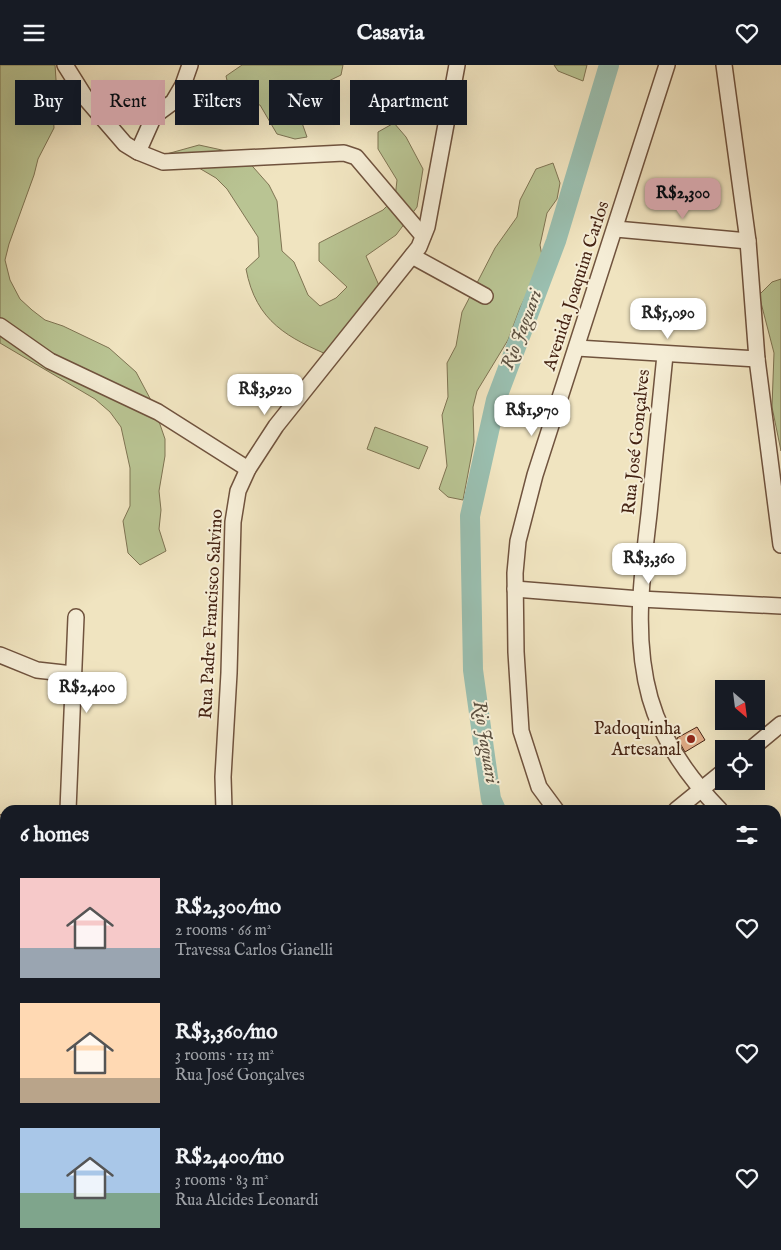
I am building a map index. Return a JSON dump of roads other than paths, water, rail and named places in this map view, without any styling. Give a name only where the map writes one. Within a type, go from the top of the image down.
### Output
[{"type":"street","points":[[64,65],[87,100],[125,144],[138,152],[164,162],[344,153],[356,157],[423,236]]},
{"type":"street","points":[[138,152],[154,117],[173,102],[183,85],[190,65]]},
{"type":"street","name":"Rua Padre Francisco Salvino","points":[[224,805],[223,777],[229,673],[233,522],[238,491],[248,469],[276,426],[412,257],[423,236],[427,227],[457,65]]},
{"type":"street","name":"Avenida Joaquim Carlos","points":[[552,805],[539,787],[521,731],[515,589],[518,541],[535,475],[616,229],[667,65]]},
{"type":"street","points":[[724,65],[748,241],[757,359],[781,545]]},
{"type":"street","points":[[616,229],[748,241]]},
{"type":"street","points":[[412,257],[485,296]]},
{"type":"street","points":[[0,325],[50,361],[158,412],[248,469]]},
{"type":"street","points":[[577,348],[665,355],[757,359]]},
{"type":"street","name":"Rua José Gonçalves","points":[[665,355],[640,599],[641,647],[650,699],[673,752],[700,790],[715,805]]},
{"type":"street","points":[[515,589],[640,599],[781,606]]},
{"type":"street","points":[[68,805],[76,617]]},
{"type":"street","points":[[0,655],[37,670],[73,674]]},
{"type":"street","points":[[762,740],[781,725]]},
{"type":"street","points":[[682,805],[715,778]]},
{"type":"waterway","name":"Rio Jaguari","points":[[494,805],[491,799],[473,670],[470,516],[496,400],[556,241],[609,65]]},
{"type":"place","name":"Padoquinha Artesanal","points":[[691,739]]}]
